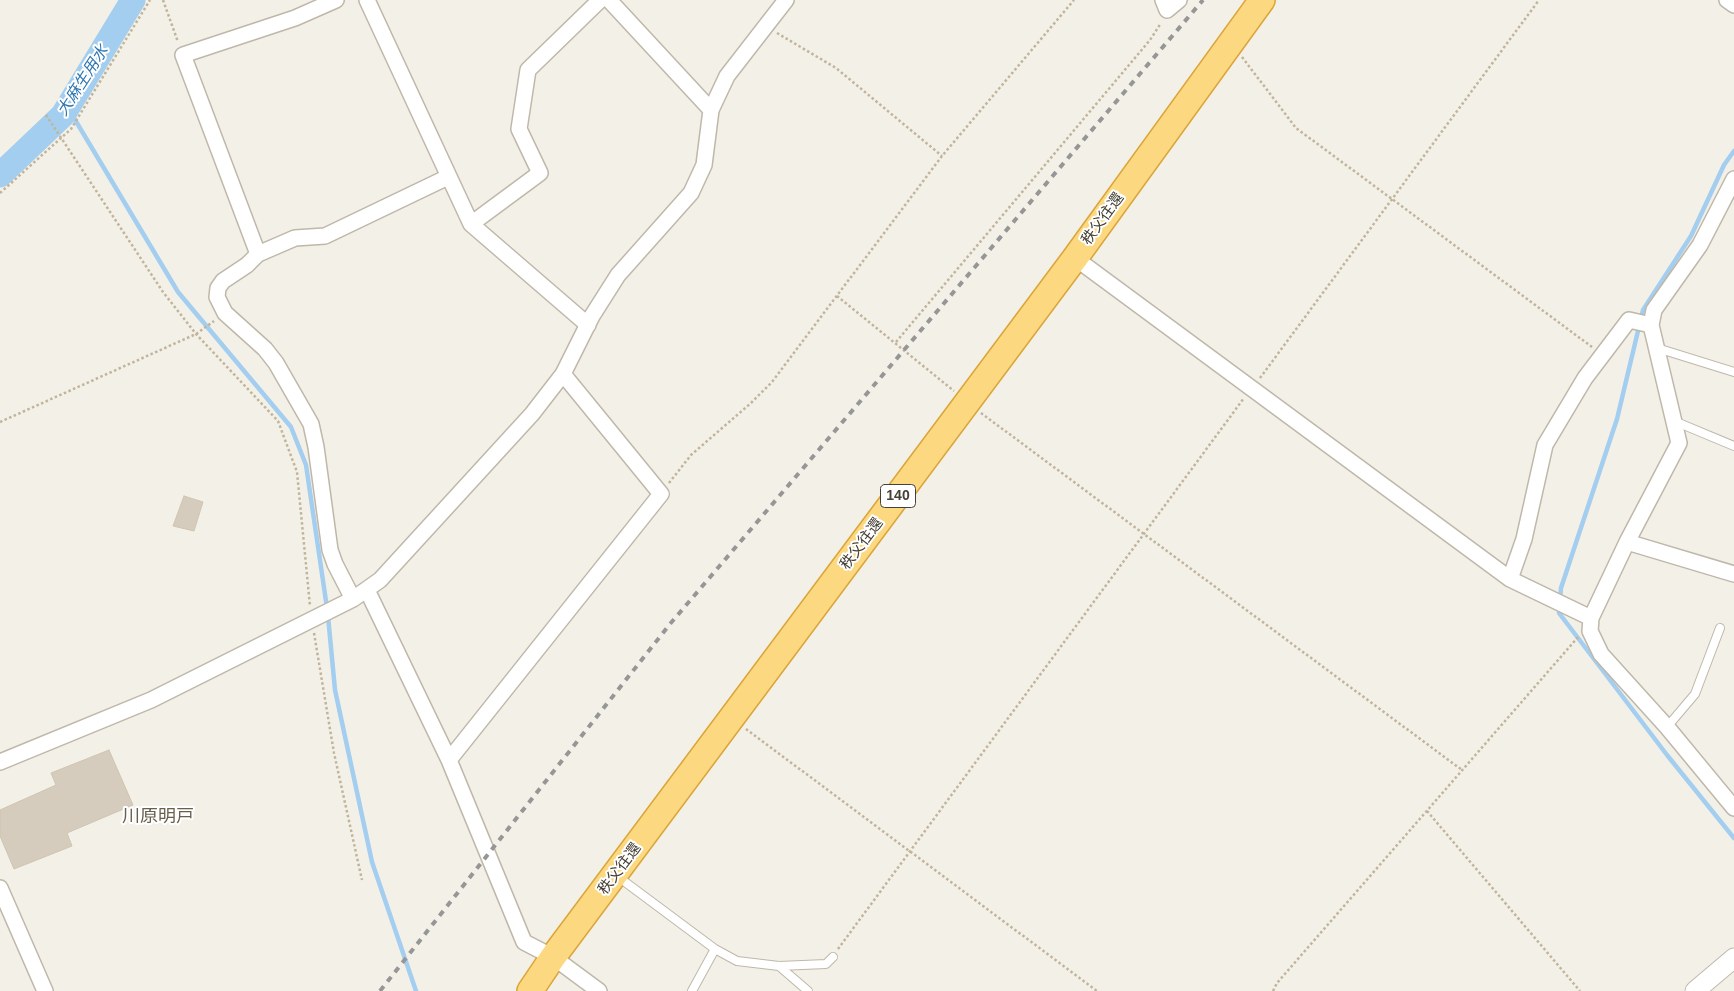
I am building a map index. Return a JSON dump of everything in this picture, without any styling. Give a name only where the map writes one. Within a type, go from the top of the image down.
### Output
[{"type":"highway","name":"秩父往還","points":[[530,991],[553,957],[1075,258],[1262,0]]},
{"type":"street","points":[[258,254],[183,55],[295,18],[336,0]]},
{"type":"street","points":[[368,0],[470,224],[588,325]]},
{"type":"street","points":[[470,224],[540,173],[519,129],[528,70],[600,0]]},
{"type":"street","points":[[609,0],[711,110]]},
{"type":"street","points":[[0,762],[151,700],[353,599],[380,580],[532,414],[562,374],[618,275],[691,193],[704,165],[711,110],[727,76],[786,0]]},
{"type":"street","points":[[1727,0],[1734,5]]},
{"type":"street","points":[[353,599],[330,550],[316,447],[311,424],[270,356],[244,328],[225,313],[217,297],[218,288],[222,281],[247,265],[258,254],[296,238],[325,236],[448,177]]},
{"type":"street","points":[[1643,323],[1700,245],[1734,179]]},
{"type":"street","points":[[1075,258],[1253,387],[1510,579],[1591,618]]},
{"type":"street","points":[[1510,579],[1524,538],[1545,445],[1602,354],[1629,320],[1643,323],[1657,348],[1679,443],[1627,542],[1591,618],[1590,631],[1601,654],[1667,727],[1734,808]]},
{"type":"street","points":[[450,760],[661,494],[562,374]]},
{"type":"street","points":[[1627,542],[1734,574]]},
{"type":"street","points":[[367,590],[450,760],[524,942],[553,957],[599,991]]},
{"type":"street","points":[[0,888],[45,991]]},
{"type":"street","points":[[1696,991],[1734,958]]},
{"type":"lane","points":[[1657,348],[1734,372]]},
{"type":"lane","points":[[1674,421],[1734,446]]},
{"type":"lane","points":[[1667,727],[1695,694],[1720,628]]},
{"type":"lane","points":[[616,874],[715,949],[737,961],[779,966],[826,964],[833,957]]},
{"type":"lane","points":[[692,991],[715,949]]},
{"type":"lane","points":[[779,966],[808,991]]},
{"type":"path","points":[[0,193],[71,129],[150,0]]},
{"type":"path","points":[[163,0],[183,55]]},
{"type":"path","points":[[661,494],[691,455],[751,404],[772,382],[942,156],[1074,0]]},
{"type":"path","points":[[833,957],[1539,0]]},
{"type":"path","points":[[896,342],[1150,40],[1160,26],[1169,3]]},
{"type":"path","points":[[764,26],[836,68],[942,156]]},
{"type":"path","points":[[1231,42],[1296,128],[1602,354]]},
{"type":"path","points":[[46,115],[163,292],[196,334],[278,422],[285,436],[297,472],[312,620],[334,753],[362,880]]},
{"type":"path","points":[[837,296],[896,342],[967,403],[1145,533],[1462,770]]},
{"type":"path","points":[[0,422],[196,334],[225,313]]},
{"type":"path","points":[[1273,991],[1277,983],[1578,637],[1591,618]]},
{"type":"path","points":[[732,719],[1097,991]]},
{"type":"path","points":[[1427,811],[1580,991]]},
{"type":"building","points":[[184,496],[203,502],[194,531],[173,526]]},
{"type":"building","points":[[109,750],[133,805],[67,833],[72,846],[14,869],[0,836],[0,810],[56,785],[51,773]]},
{"type":"waterway","name":"大麻生用水","points":[[0,175],[63,115],[133,0]]},
{"type":"waterway","points":[[68,108],[178,292],[291,427],[306,465],[327,608]]},
{"type":"waterway","points":[[1734,151],[1724,165],[1691,236],[1643,310],[1617,419],[1561,588],[1559,613],[1667,755],[1734,838]]},
{"type":"waterway","points":[[328,616],[335,690],[372,862],[416,991]]},
{"type":"railway","points":[[380,991],[670,624],[1203,0]]},
{"type":"district","name":"川原明戸","points":[[158,817]]}]
